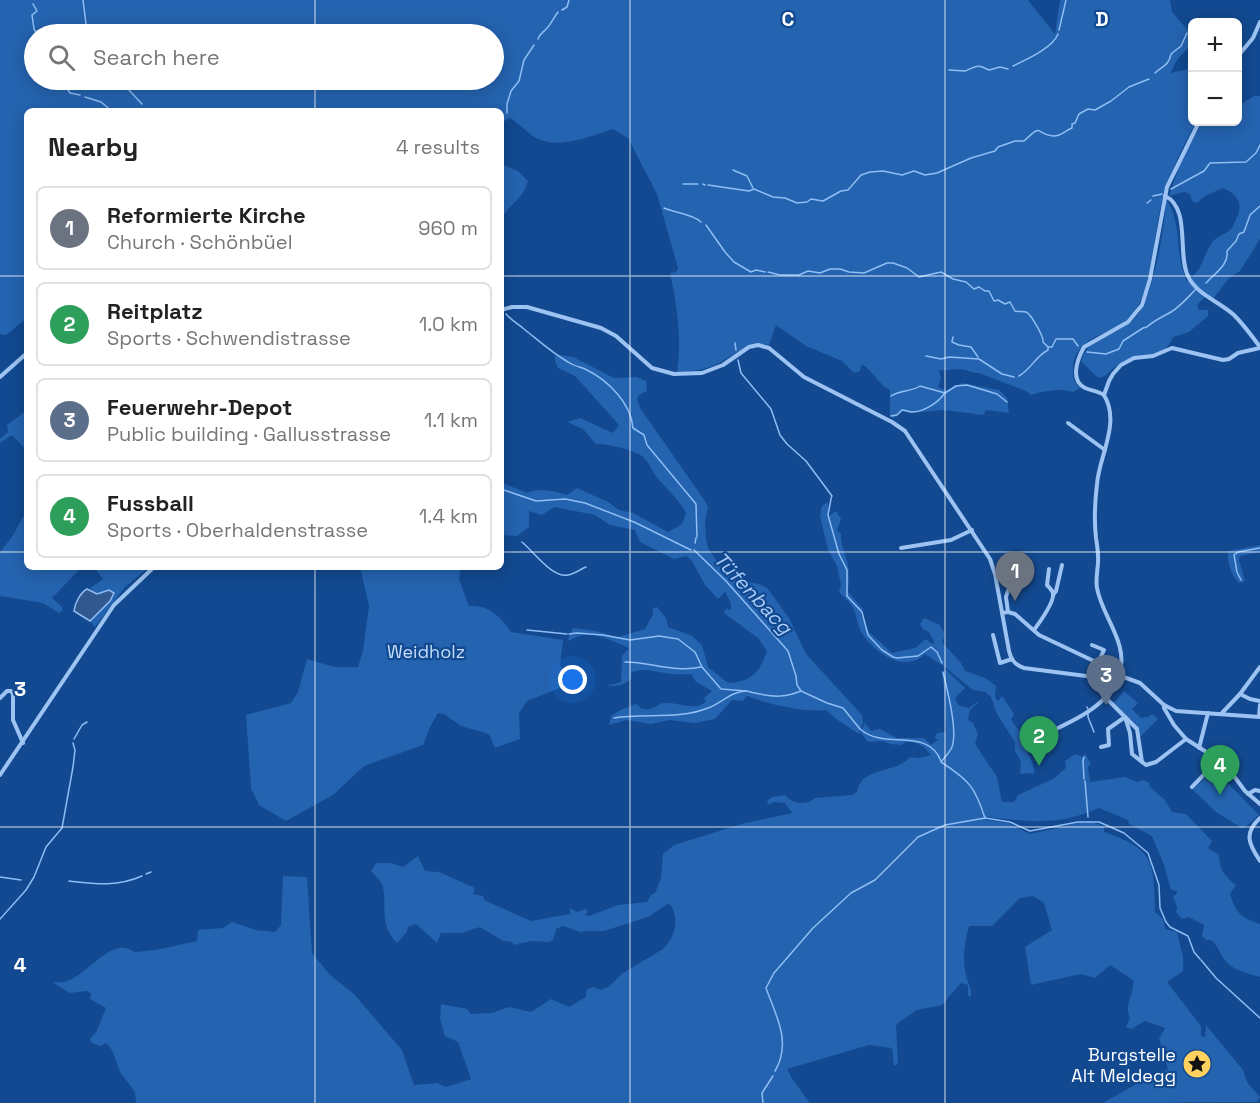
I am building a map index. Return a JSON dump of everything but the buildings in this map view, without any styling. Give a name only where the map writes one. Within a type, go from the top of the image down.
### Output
[{"type":"street","points":[[1242,51],[1253,38],[1260,22]]},
{"type":"street","points":[[1025,742],[1089,711],[1105,697],[1119,675],[1120,649],[1096,583],[1099,559],[1096,538],[1096,495],[1110,419],[1108,404],[1104,395],[1083,387],[1078,382],[1076,374],[1079,358],[1088,343],[1128,322],[1142,305],[1150,279],[1165,196],[1171,177],[1197,126]]},
{"type":"street","points":[[1104,395],[1111,378],[1121,365],[1134,358],[1153,356],[1172,348],[1223,360],[1238,353],[1260,348],[1233,315],[1190,280],[1185,265],[1179,210],[1173,201],[1165,196]]},
{"type":"street","points":[[504,309],[527,307],[601,328],[616,336],[652,368],[674,374],[702,373],[723,365],[749,347],[758,345],[769,348],[795,371],[905,431],[987,553],[995,574],[1012,659],[1017,665],[1024,668],[1086,676],[1106,671],[1140,683],[1164,705],[1180,712],[1259,717],[1260,703],[1240,694]]},
{"type":"street","points":[[0,377],[24,356]]},
{"type":"street","points":[[1068,423],[1105,450]]},
{"type":"street","points":[[901,548],[951,540],[972,531]]},
{"type":"street","points":[[1008,612],[1006,597],[1020,554]]},
{"type":"street","points":[[1034,630],[1056,591],[1062,565]]},
{"type":"street","points":[[1049,569],[1047,585],[1053,596]]},
{"type":"street","points":[[0,775],[114,605],[151,570]]},
{"type":"street","points":[[1002,613],[1015,614],[1034,630],[1098,663],[1104,650],[1092,645]]},
{"type":"street","points":[[993,635],[1000,663],[1012,659]]},
{"type":"street","points":[[1222,713],[1260,667]]},
{"type":"street","points":[[0,698],[7,691],[13,694],[13,720],[23,743]]},
{"type":"street","points":[[1105,697],[1138,730],[1143,762]]},
{"type":"street","points":[[1164,705],[1174,724],[1186,739],[1228,766],[1248,794],[1260,804]]},
{"type":"street","points":[[1198,748],[1208,713]]},
{"type":"street","points":[[1101,732],[1125,717]]},
{"type":"street","points":[[1125,717],[1130,733],[1132,754],[1146,765],[1152,764],[1186,739]]},
{"type":"street","points":[[1101,747],[1109,745],[1108,729]]},
{"type":"street","points":[[1192,787],[1218,760]]},
{"type":"street","points":[[1248,794],[1255,790],[1260,791]]},
{"type":"street","points":[[1260,818],[1251,827],[1249,833],[1260,861]]},
{"type":"green space","points":[[0,0],[1028,0],[1055,34],[1060,0],[1170,0],[1172,12],[1188,30],[1188,48],[1177,60],[1170,73],[1188,69],[1188,126],[1194,126],[1166,187],[1149,276],[1140,301],[1127,320],[1089,341],[1076,356],[1073,368],[1074,379],[1080,388],[1073,392],[1052,390],[1031,395],[979,373],[960,369],[939,370],[941,378],[938,387],[947,391],[962,383],[999,390],[1007,398],[1009,413],[986,410],[983,415],[944,410],[911,413],[903,411],[894,418],[890,416],[890,390],[866,367],[862,364],[860,371],[854,373],[842,361],[806,346],[776,325],[769,345],[746,347],[706,368],[677,372],[678,322],[670,273],[676,272],[678,268],[657,194],[628,138],[613,129],[575,141],[555,143],[545,141],[536,138],[510,118],[504,121],[504,108],[24,108],[24,320],[6,335],[0,334]]},
{"type":"green space","points":[[1254,96],[1260,96],[1260,239],[1240,271],[1229,278],[1213,299],[1205,297],[1197,305],[1199,310],[1208,310],[1208,316],[1189,332],[1173,337],[1169,345],[1156,354],[1124,362],[1098,378],[1081,361],[1090,346],[1127,325],[1141,310],[1157,262],[1166,199],[1175,218],[1181,261],[1187,281],[1200,267],[1214,240],[1229,231],[1238,216],[1239,206],[1236,198],[1223,188],[1205,196],[1197,203],[1192,201],[1190,194],[1184,192],[1169,196],[1180,164],[1200,126],[1242,126],[1242,103]]},
{"type":"green space","points":[[504,165],[518,171],[528,181],[520,197],[505,214]]},
{"type":"green space","points":[[555,356],[573,357],[614,378],[637,377],[646,381],[647,391],[639,395],[637,399],[640,408],[708,507],[705,522],[708,548],[717,562],[742,580],[762,585],[768,589],[789,618],[806,654],[862,715],[863,722],[859,734],[826,710],[786,707],[747,696],[743,701],[732,700],[715,719],[695,723],[669,720],[651,724],[626,720],[609,725],[611,716],[636,704],[647,709],[663,703],[697,706],[706,701],[704,698],[712,691],[696,682],[691,674],[644,670],[631,673],[631,679],[623,684],[607,686],[621,682],[622,656],[629,648],[592,635],[576,637],[569,641],[573,628],[618,637],[645,629],[653,614],[653,608],[657,607],[666,618],[668,627],[692,636],[702,645],[708,667],[728,683],[743,681],[754,674],[767,651],[758,638],[724,613],[726,609],[731,610],[731,603],[725,592],[718,599],[705,585],[692,561],[686,556],[674,559],[640,542],[635,530],[610,525],[595,515],[554,507],[542,515],[529,511],[529,527],[517,536],[504,535],[504,483],[527,493],[542,490],[567,495],[577,488],[608,502],[619,510],[633,513],[668,532],[682,524],[686,513],[642,456],[619,447],[596,444],[583,429],[567,422],[580,418],[613,433],[619,425],[575,376],[558,368]]},
{"type":"green space","points":[[24,412],[24,448],[12,435],[0,443],[0,439],[8,432],[7,425]]},
{"type":"green space","points":[[828,502],[829,516],[836,511],[841,519],[837,530],[841,534],[848,566],[848,592],[863,609],[861,615],[869,632],[892,653],[915,648],[926,639],[932,644],[935,643],[929,632],[920,624],[924,618],[940,625],[945,635],[942,642],[961,663],[965,671],[985,678],[996,686],[995,697],[998,701],[1002,696],[1014,714],[1011,720],[1025,739],[1023,743],[1035,773],[1020,774],[1021,762],[1015,751],[1015,742],[997,714],[991,697],[985,692],[973,690],[925,654],[917,660],[899,661],[882,654],[867,640],[860,630],[852,606],[839,592],[841,585],[837,566],[828,550],[820,516],[822,506]]},
{"type":"green space","points":[[24,515],[24,570],[80,570],[52,598],[62,607],[63,610],[59,613],[43,603],[0,596],[0,552],[12,537]]},
{"type":"green space","points":[[1260,545],[1260,552],[1240,556],[1245,581],[1240,583],[1230,569],[1228,551]]},
{"type":"green space","points":[[96,570],[145,570],[125,587],[95,627],[90,621],[110,601],[104,591],[97,595],[90,588],[103,579]]},
{"type":"green space","name":"Weidholz","points":[[361,570],[460,570],[459,579],[469,606],[488,609],[503,621],[511,632],[563,640],[560,665],[570,684],[527,701],[519,713],[520,739],[495,748],[489,734],[461,726],[444,714],[438,713],[423,745],[364,766],[333,795],[286,821],[259,805],[251,788],[246,715],[291,703],[298,692],[307,659],[335,667],[358,667],[363,651],[369,606]]},
{"type":"green space","points":[[946,670],[965,688],[955,698],[958,705],[969,708],[978,703],[970,710],[968,720],[973,723],[978,734],[975,744],[997,777],[1002,802],[1014,802],[1018,795],[1053,779],[1066,768],[1065,761],[1075,754],[1083,757],[1085,754],[1091,764],[1088,767],[1090,782],[1125,777],[1137,782],[1143,780],[1149,783],[1150,787],[1164,799],[1172,812],[1186,814],[1212,841],[1208,848],[1219,855],[1223,872],[1236,885],[1230,894],[1235,907],[1244,917],[1260,924],[1260,977],[1229,965],[1216,945],[1202,936],[1204,925],[1189,917],[1182,919],[1176,912],[1177,907],[1173,896],[1177,894],[1177,891],[1171,890],[1152,836],[1129,824],[1128,820],[1099,808],[1071,818],[1057,820],[1031,821],[988,817],[986,820],[1008,823],[1030,834],[1079,823],[1094,823],[1104,826],[1104,832],[1121,838],[1142,852],[1152,870],[1155,912],[1163,919],[1165,929],[1177,932],[1183,957],[1183,971],[1167,982],[1201,1026],[1201,1036],[1205,1037],[1206,1025],[1243,1070],[1247,1082],[1260,1097],[1257,1102],[1103,1103],[1157,1072],[1168,1069],[1159,1039],[1165,1028],[1145,1021],[1131,1029],[1126,1027],[1130,1018],[1128,1004],[1133,980],[1110,965],[1095,978],[1081,974],[1031,985],[1025,947],[1052,930],[1044,903],[1033,896],[1020,898],[992,926],[969,926],[964,959],[971,997],[968,996],[968,985],[961,983],[942,1005],[917,1010],[898,1023],[896,1026],[898,1064],[894,1066],[892,1048],[869,1045],[787,1069],[810,1103],[136,1103],[135,1092],[120,1072],[112,1050],[106,1043],[100,1046],[92,1043],[90,1039],[96,1032],[106,1008],[90,999],[91,994],[87,991],[70,993],[52,982],[64,982],[75,977],[109,952],[117,949],[126,948],[134,952],[156,950],[197,941],[198,930],[223,928],[232,922],[256,930],[275,932],[281,925],[283,876],[307,877],[312,953],[330,975],[354,994],[402,1050],[414,1085],[437,1083],[446,1087],[471,1079],[458,1042],[445,1036],[440,1019],[441,1004],[467,1009],[471,1014],[492,1013],[509,1007],[531,1012],[551,999],[569,1007],[586,997],[586,990],[593,987],[601,990],[608,987],[623,973],[663,949],[674,932],[675,914],[669,903],[648,917],[604,931],[580,932],[563,926],[556,929],[553,940],[549,942],[530,941],[514,945],[480,927],[462,933],[441,933],[437,943],[416,924],[408,927],[407,932],[397,943],[391,936],[386,923],[382,885],[371,871],[376,863],[391,863],[403,867],[418,856],[425,871],[439,872],[475,888],[473,894],[483,896],[484,900],[531,921],[570,914],[570,908],[577,912],[586,909],[588,911],[585,915],[589,916],[618,905],[647,902],[655,893],[661,878],[663,854],[674,845],[745,823],[792,813],[785,803],[774,802],[769,805],[767,801],[772,797],[785,795],[795,802],[804,803],[815,798],[852,795],[857,792],[865,778],[872,774],[896,766],[910,757],[919,758],[931,755],[923,746],[912,742],[901,745],[883,741],[868,742],[860,732],[865,723],[871,731],[880,729],[897,738],[924,738],[931,745],[939,739],[935,739],[936,734],[946,733],[942,674]]},
{"type":"green space","points":[[1124,691],[1138,703],[1132,709],[1141,718],[1152,714],[1158,719],[1140,737],[1136,729],[1113,704]]},
{"type":"green space","points":[[1214,769],[1259,815],[1243,829],[1216,812],[1193,790]]},
{"type":"shaded area","points":[[87,589],[97,594],[109,590],[114,593],[110,601],[90,621],[74,611],[78,598]]},
{"type":"waterway","points":[[83,0],[86,24]]},
{"type":"waterway","points":[[562,10],[567,7],[569,0]]},
{"type":"waterway","points":[[1059,30],[1066,0]]},
{"type":"waterway","points":[[33,4],[37,11],[32,15],[33,24]]},
{"type":"waterway","points":[[538,39],[558,12]]},
{"type":"waterway","points":[[1155,73],[1169,61],[1171,54],[1181,46],[1187,33]]},
{"type":"waterway","points":[[1013,66],[1045,49],[1058,34]]},
{"type":"waterway","points":[[507,113],[511,91],[519,81],[524,60],[534,45]]},
{"type":"waterway","points":[[949,70],[965,71],[979,66],[989,70],[1000,67],[1008,69]]},
{"type":"waterway","points":[[708,185],[749,191],[754,189],[797,203],[811,199],[823,201],[841,191],[848,190],[861,175],[870,172],[883,171],[902,175],[914,171],[925,175],[937,173],[971,158],[995,151],[998,147],[1015,141],[1024,141],[1037,131],[1047,135],[1058,135],[1072,128],[1079,114],[1088,109],[1095,110],[1129,87],[1149,79]]},
{"type":"waterway","points":[[68,90],[70,93],[80,95]]},
{"type":"waterway","points":[[129,90],[142,104]]},
{"type":"waterway","points":[[85,97],[101,102],[108,108]]},
{"type":"waterway","points":[[1171,189],[1204,171],[1210,163],[1246,162],[1256,153],[1260,145]]},
{"type":"waterway","points":[[733,170],[747,176],[753,188]]},
{"type":"waterway","points":[[683,184],[698,184]]},
{"type":"waterway","points":[[1153,196],[1162,194]]},
{"type":"waterway","points":[[1147,203],[1151,200]]},
{"type":"waterway","points":[[1206,283],[1224,265],[1227,251],[1239,234],[1244,232],[1250,215],[1260,206]]},
{"type":"waterway","points":[[664,208],[693,217],[701,222]]},
{"type":"waterway","points":[[706,225],[734,262],[751,272],[756,270],[765,272]]},
{"type":"waterway","points":[[768,272],[780,275],[799,275],[808,271],[820,273],[830,269],[840,269],[864,273],[887,263],[907,268],[919,277],[941,272],[953,279],[966,282],[974,289],[979,287],[989,291],[994,301],[998,300],[1005,304],[1010,302],[1015,311],[1026,312],[1034,321],[1043,342],[1048,347],[1052,347],[1056,339],[1073,339],[1078,346]]},
{"type":"waterway","points":[[1087,352],[1106,354],[1119,349],[1123,341],[1175,310],[1196,289]]},
{"type":"waterway","points":[[506,314],[556,355],[594,374],[617,393],[628,410],[633,428],[644,435],[647,445],[696,504],[697,537]]},
{"type":"waterway","points":[[953,337],[952,342],[971,347],[978,357]]},
{"type":"waterway","points":[[735,343],[736,350]]},
{"type":"waterway","points":[[1019,376],[1048,350],[1048,347]]},
{"type":"waterway","points":[[926,356],[941,359],[949,357],[979,359],[1002,374],[1014,377]]},
{"type":"waterway","points":[[738,360],[741,373],[771,409],[780,435],[806,461],[832,496],[831,498]]},
{"type":"waterway","points":[[891,396],[920,386],[945,393],[956,386],[967,385],[997,394],[1007,402]]},
{"type":"waterway","points":[[891,416],[897,415],[902,410],[916,412],[925,409],[944,394]]},
{"type":"waterway","points":[[504,490],[536,501],[565,499],[585,503],[634,522],[691,550]]},
{"type":"waterway","points":[[831,499],[828,515],[839,554],[847,570],[847,596],[862,612],[868,635],[882,650],[893,657],[918,656],[931,647],[937,652],[942,663]]},
{"type":"waterway","points":[[695,543],[696,538]]},
{"type":"waterway","points":[[522,542],[556,573],[568,575],[586,567]]},
{"type":"waterway","points":[[1241,580],[1234,555],[1238,552],[1260,548]]},
{"type":"waterway","name":"Tüfenbacg","points":[[694,550],[726,581],[788,651],[797,685],[801,691],[843,708],[860,729]]},
{"type":"waterway","points":[[527,630],[567,634]]},
{"type":"waterway","points":[[569,634],[603,635],[630,640],[659,636],[678,639],[695,652],[702,667],[721,689],[746,691]]},
{"type":"waterway","points":[[625,662],[682,669],[701,667]]},
{"type":"waterway","points":[[943,672],[951,710],[954,740],[951,749],[941,762],[970,785],[985,818]]},
{"type":"waterway","points":[[614,718],[697,712],[731,695],[747,691],[778,696],[801,691]]},
{"type":"waterway","points":[[1088,713],[1094,732]]},
{"type":"waterway","points":[[74,739],[82,725],[87,722]]},
{"type":"waterway","points":[[860,729],[881,738],[926,744],[935,750],[941,761]]},
{"type":"waterway","points":[[0,919],[26,890],[46,847],[62,828],[73,767],[75,750],[73,743]]},
{"type":"waterway","points":[[1084,757],[1084,779]]},
{"type":"waterway","points":[[1085,781],[1088,817]]},
{"type":"waterway","points":[[775,1071],[782,1050],[781,1029],[766,988],[774,973],[813,928],[851,893],[875,880],[918,837],[945,825],[985,818],[1010,822],[1030,831],[1078,822],[1099,822],[1124,833],[1148,853],[1159,885],[1160,908],[1166,922],[1170,927],[1188,936],[1194,952],[1200,959]]},
{"type":"waterway","points":[[146,874],[151,872]]},
{"type":"waterway","points":[[69,881],[115,883],[142,876]]},
{"type":"waterway","points":[[0,877],[21,880]]},
{"type":"waterway","points":[[1201,960],[1216,978],[1260,1018]]},
{"type":"waterway","points":[[763,1103],[762,1093],[773,1076]]},
{"type":"place","name":"Reformierte Kirche","points":[[1015,601]]},
{"type":"place","name":"Feuerwehr-Depot","points":[[1106,705]]},
{"type":"place","name":"Reitplatz","points":[[1039,766]]},
{"type":"place","name":"Fussball","points":[[1220,795]]},
{"type":"place","name":"Burgstelle Alt Meldegg","points":[[1197,1064]]}]
